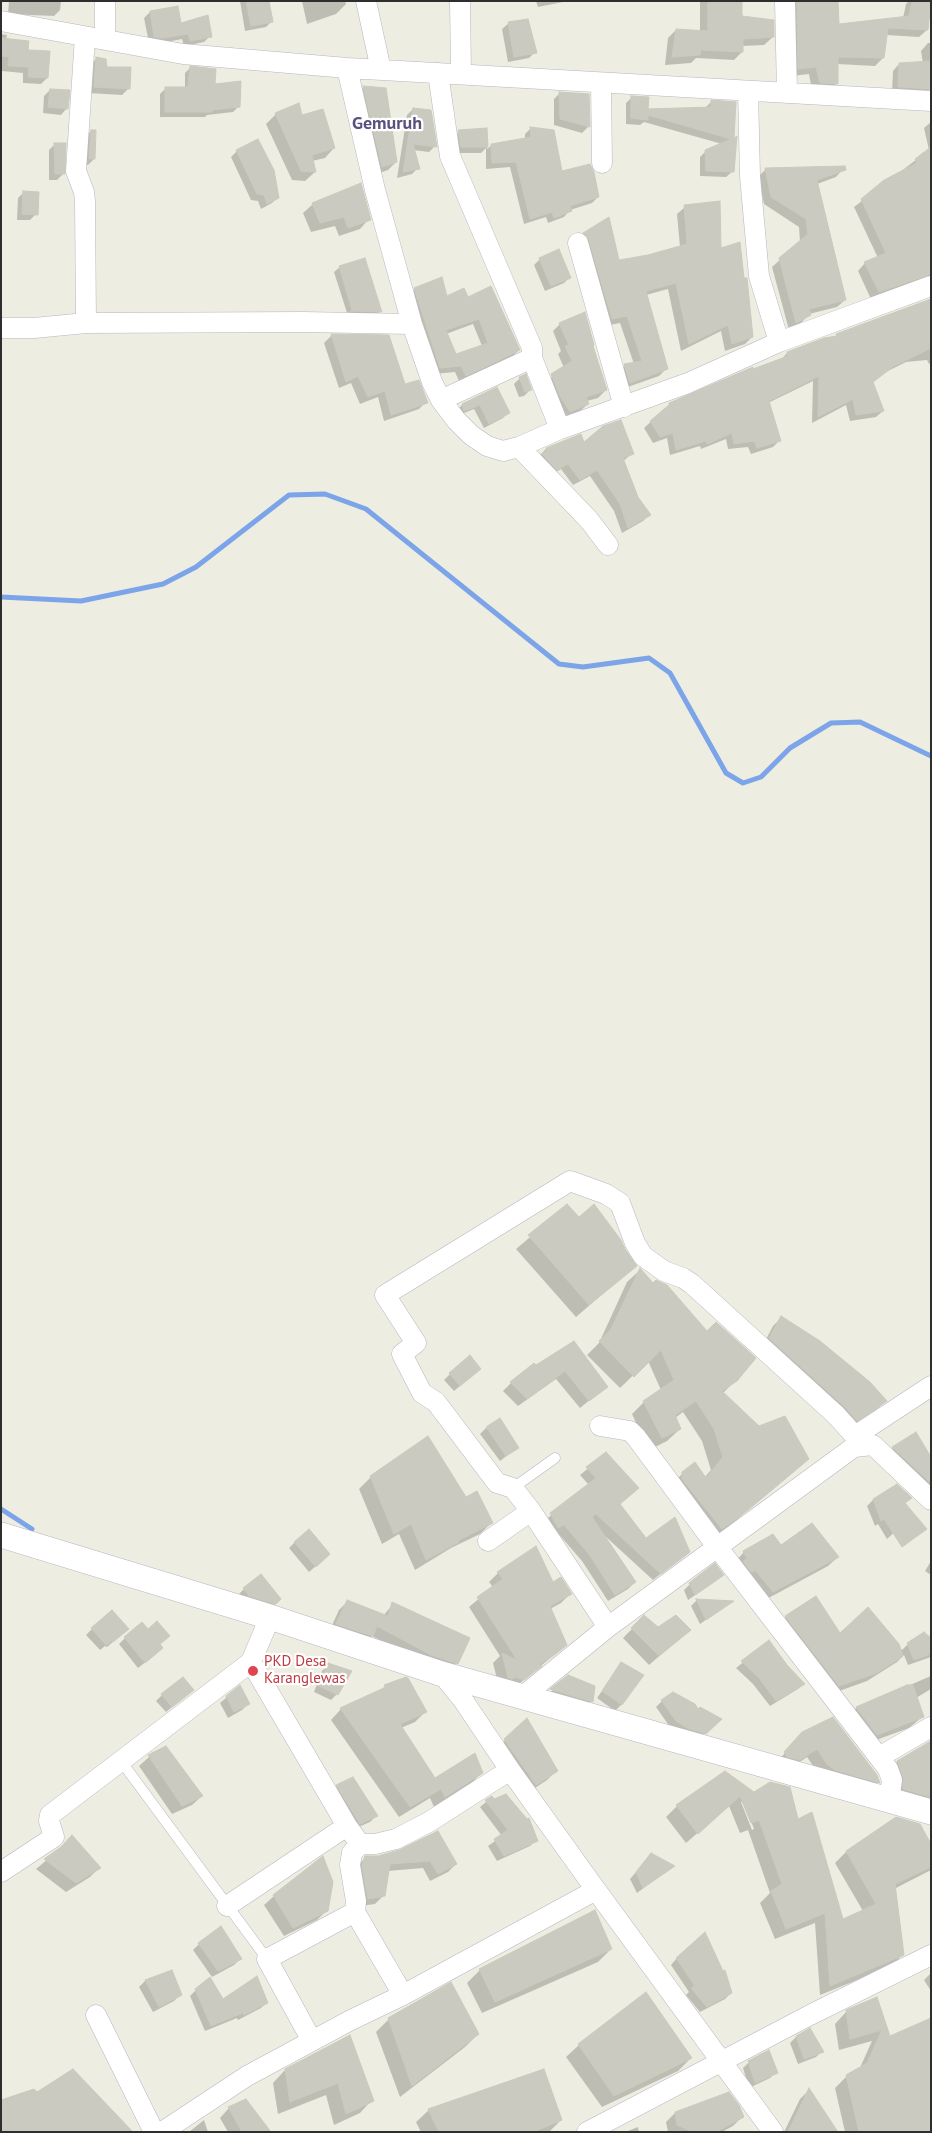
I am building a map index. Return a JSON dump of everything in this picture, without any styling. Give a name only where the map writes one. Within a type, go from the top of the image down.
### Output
[{"type":"street","points":[[105,1],[106,40]]},
{"type":"street","points":[[366,1],[381,70]]},
{"type":"street","points":[[460,1],[461,74]]},
{"type":"street","points":[[785,1],[787,93]]},
{"type":"street","points":[[1,21],[183,54],[347,68],[931,102]]},
{"type":"street","points":[[84,37],[76,171],[84,192],[85,202],[86,323]]},
{"type":"street","points":[[347,68],[375,190],[412,324],[432,382],[441,400],[456,420],[471,435],[487,446],[503,451],[519,447],[560,429],[688,383],[779,342],[931,286]]},
{"type":"street","points":[[438,73],[450,156],[532,348],[532,358],[560,429]]},
{"type":"street","points":[[601,83],[602,163]]},
{"type":"street","points":[[748,91],[750,176],[759,276],[779,342]]},
{"type":"street","points":[[578,243],[624,407]]},
{"type":"street","points":[[1,328],[34,328],[86,323],[303,322],[412,324]]},
{"type":"street","points":[[441,400],[532,358]]},
{"type":"street","points":[[519,447],[589,520],[608,545]]},
{"type":"street","points":[[608,1627],[514,1488],[497,1483],[436,1402],[422,1394],[402,1354],[416,1343],[385,1295],[570,1182],[606,1194],[620,1203],[635,1243],[643,1256],[664,1271],[683,1278],[692,1284],[836,1415],[859,1440],[873,1445],[931,1500]]},
{"type":"street","points":[[522,1697],[608,1627],[854,1447],[859,1440],[931,1386]]},
{"type":"street","points":[[600,1426],[630,1431],[636,1437],[718,1548],[888,1769],[892,1780],[889,1801]]},
{"type":"street","points":[[488,1541],[531,1511]]},
{"type":"street","points":[[1,1535],[270,1617],[442,1674],[931,1812]]},
{"type":"street","points":[[1,1872],[51,1840],[54,1835],[49,1821],[50,1815],[250,1662],[270,1617]]},
{"type":"street","points":[[250,1662],[347,1826],[360,1844]]},
{"type":"street","points":[[442,1674],[464,1700],[510,1770],[773,2132]]},
{"type":"street","points":[[879,1757],[931,1727]]},
{"type":"street","points":[[403,1995],[355,1912],[356,1901],[350,1865],[352,1853],[360,1844],[375,1844],[396,1839],[429,1822],[510,1770]]},
{"type":"street","points":[[227,1906],[347,1826]]},
{"type":"street","points":[[162,2132],[247,2076],[403,1995],[596,1890]]},
{"type":"street","points":[[312,2041],[267,1959],[355,1912]]},
{"type":"street","points":[[587,2132],[721,2061],[931,1955]]},
{"type":"street","points":[[96,2016],[154,2132]]},
{"type":"lane","points":[[514,1488],[555,1458]]},
{"type":"lane","points":[[121,1761],[267,1959]]},
{"type":"building","points":[[246,1],[269,1],[273,22],[251,26]]},
{"type":"building","points":[[708,1],[742,1],[742,16],[774,20],[774,37],[743,39],[743,52],[701,50],[700,55],[672,57],[676,29],[708,31]]},
{"type":"building","points":[[797,1],[838,1],[839,24],[909,16],[912,1],[931,1],[928,30],[888,28],[884,58],[838,57],[838,84],[820,83],[816,67],[798,69]]},
{"type":"building","points":[[178,6],[181,23],[208,15],[212,37],[190,41],[188,34],[163,38],[154,37],[150,11]]},
{"type":"building","points":[[528,19],[537,53],[514,57],[508,22]]},
{"type":"building","points":[[1,38],[29,41],[28,50],[50,51],[48,78],[28,77],[29,67],[8,66],[9,57],[1,56]]},
{"type":"building","points":[[96,57],[106,59],[107,67],[131,67],[130,89],[94,87]]},
{"type":"building","points":[[931,61],[931,89],[898,87],[899,63]]},
{"type":"building","points":[[190,66],[216,69],[215,84],[241,81],[240,107],[212,110],[212,112],[165,112],[165,87],[188,87]]},
{"type":"building","points":[[363,86],[386,88],[397,162],[382,167]]},
{"type":"building","points":[[50,89],[70,90],[68,109],[48,107]]},
{"type":"building","points":[[559,92],[589,94],[590,127],[560,119]]},
{"type":"building","points":[[631,96],[649,97],[648,109],[711,107],[711,100],[736,102],[734,138],[737,136],[734,172],[706,171],[705,150],[731,139],[648,115],[648,120],[631,118]]},
{"type":"building","points":[[299,103],[302,115],[323,109],[335,148],[312,155],[316,172],[301,171],[275,113]]},
{"type":"building","points":[[413,108],[431,110],[437,147],[413,144],[420,169],[403,172]]},
{"type":"building","points":[[530,127],[554,130],[562,171],[590,164],[594,172],[599,197],[570,206],[572,211],[554,218],[552,212],[530,219],[516,162],[492,163],[491,144],[531,137]]},
{"type":"building","points":[[487,128],[488,147],[461,147],[458,130]]},
{"type":"building","points":[[91,130],[96,130],[95,159],[89,159]]},
{"type":"building","points":[[258,139],[274,170],[279,198],[267,204],[264,195],[257,194],[236,150]]},
{"type":"building","points":[[54,143],[66,143],[65,174],[55,174]]},
{"type":"building","points":[[931,147],[931,274],[879,292],[864,262],[886,253],[861,199],[884,180],[917,163],[915,159]]},
{"type":"building","points":[[845,166],[846,170],[817,180],[846,300],[809,309],[811,315],[796,323],[779,258],[808,234],[806,219],[771,197],[765,168]]},
{"type":"building","points":[[361,183],[371,220],[348,228],[344,217],[320,223],[312,203]]},
{"type":"building","points":[[23,191],[39,192],[38,215],[22,214]]},
{"type":"building","points":[[720,201],[721,248],[740,242],[744,278],[747,278],[753,337],[732,344],[728,325],[689,344],[676,283],[646,291],[668,369],[630,383],[624,364],[642,361],[627,316],[612,319],[589,240],[583,233],[609,217],[619,260],[648,255],[687,244],[684,205]]},
{"type":"building","points":[[559,249],[571,278],[551,286],[539,258]]},
{"type":"building","points":[[365,258],[382,312],[350,311],[352,310],[339,266]]},
{"type":"building","points":[[442,277],[447,296],[464,288],[468,297],[491,286],[520,350],[466,376],[461,366],[440,368],[414,288]],"holes":[[[479,319],[488,343],[456,354],[446,330]]]},
{"type":"building","points":[[931,299],[931,348],[894,366],[873,382],[884,411],[856,415],[853,399],[818,417],[819,376],[769,401],[781,441],[757,448],[754,441],[734,444],[732,433],[707,444],[706,441],[676,450],[673,433],[660,437],[650,421],[669,403],[753,367],[753,369],[788,356],[787,352],[824,338],[837,336],[836,334]]},
{"type":"building","points":[[585,312],[593,346],[607,390],[586,397],[589,404],[570,412],[560,396],[551,374],[572,361],[565,346],[569,345],[559,323]]},
{"type":"building","points":[[331,334],[389,335],[405,384],[419,380],[428,403],[391,415],[385,391],[368,397],[358,376],[346,382]]},
{"type":"building","points":[[526,374],[532,390],[525,392],[519,377]]},
{"type":"building","points":[[497,387],[510,413],[489,424],[480,405],[464,411],[462,404]]},
{"type":"building","points":[[621,420],[634,454],[623,458],[638,497],[651,515],[628,528],[620,504],[597,470],[580,480],[568,464],[557,470],[542,454],[547,451],[546,448],[581,434],[584,442],[603,426]]},
{"type":"building","points":[[567,1204],[579,1217],[594,1204],[621,1240],[637,1266],[589,1305],[528,1235]]},
{"type":"building","points":[[640,1268],[653,1283],[656,1280],[667,1285],[707,1331],[716,1322],[756,1358],[737,1381],[722,1391],[759,1426],[785,1416],[809,1459],[722,1529],[682,1479],[682,1472],[695,1462],[706,1478],[723,1457],[714,1429],[696,1401],[675,1415],[681,1429],[662,1438],[643,1401],[674,1380],[661,1350],[634,1377],[599,1341],[611,1329]]},
{"type":"building","points":[[781,1316],[820,1341],[870,1382],[887,1401],[857,1421],[846,1408],[769,1338]]},
{"type":"building","points":[[574,1341],[608,1387],[589,1401],[565,1371],[527,1399],[510,1382],[534,1363],[536,1365]]},
{"type":"building","points":[[470,1355],[481,1369],[460,1386],[449,1373]]},
{"type":"building","points":[[500,1418],[519,1448],[506,1456],[486,1427]]},
{"type":"building","points":[[916,1432],[931,1457],[931,1483],[892,1447]]},
{"type":"building","points":[[428,1436],[466,1497],[477,1491],[493,1523],[459,1540],[459,1542],[426,1560],[411,1524],[394,1534],[370,1476]]},
{"type":"building","points":[[606,1452],[639,1488],[620,1504],[646,1538],[675,1517],[690,1552],[661,1574],[596,1514],[592,1517],[636,1582],[615,1595],[589,1554],[564,1525],[558,1528],[550,1513],[596,1478],[586,1467]]},
{"type":"building","points":[[897,1484],[912,1498],[905,1503],[927,1529],[902,1547],[884,1519],[881,1521],[873,1499]]},
{"type":"building","points":[[812,1523],[839,1557],[773,1592],[756,1571],[751,1572],[743,1561],[747,1559],[743,1551],[773,1534],[781,1545]]},
{"type":"building","points":[[309,1529],[330,1554],[316,1567],[294,1542]]},
{"type":"building","points":[[536,1546],[553,1582],[561,1577],[572,1594],[550,1606],[567,1645],[539,1664],[542,1666],[524,1680],[516,1677],[512,1679],[508,1678],[502,1653],[517,1660],[477,1597],[503,1579],[497,1572]]},
{"type":"building","points":[[715,1563],[724,1575],[695,1595],[689,1583]]},
{"type":"building","points":[[261,1574],[281,1599],[276,1604],[249,1596],[243,1588]]},
{"type":"building","points":[[816,1596],[840,1633],[868,1607],[899,1644],[903,1656],[877,1673],[839,1686],[785,1616]]},
{"type":"building","points":[[696,1599],[734,1601],[706,1620]]},
{"type":"building","points":[[347,1600],[388,1616],[392,1602],[470,1638],[458,1664],[431,1655],[377,1626],[373,1636],[336,1624]]},
{"type":"building","points":[[112,1610],[129,1629],[113,1642],[106,1645],[91,1628]]},
{"type":"building","points":[[644,1615],[658,1627],[676,1615],[691,1630],[659,1656],[631,1628]]},
{"type":"building","points":[[157,1621],[170,1636],[160,1644],[163,1648],[145,1663],[124,1637],[142,1622],[148,1629]]},
{"type":"building","points":[[924,1632],[931,1638],[931,1654],[914,1660],[907,1643]]},
{"type":"building","points":[[769,1640],[787,1665],[805,1684],[776,1701],[759,1678],[741,1661]]},
{"type":"building","points":[[621,1662],[644,1675],[622,1705],[602,1691]]},
{"type":"building","points":[[328,1663],[352,1671],[338,1695],[319,1686]]},
{"type":"building","points":[[568,1675],[595,1686],[593,1702],[550,1689]]},
{"type":"building","points":[[183,1677],[194,1690],[172,1707],[161,1694]]},
{"type":"building","points":[[406,1677],[427,1712],[400,1724],[435,1778],[475,1753],[483,1773],[445,1797],[441,1789],[410,1807],[340,1708],[386,1687],[384,1685]]},
{"type":"building","points":[[240,1685],[250,1704],[234,1712],[226,1696]]},
{"type":"building","points":[[907,1685],[913,1685],[924,1717],[877,1735],[856,1707]]},
{"type":"building","points":[[673,1692],[695,1704],[698,1709],[700,1707],[722,1719],[706,1734],[687,1728],[676,1721],[661,1700]]},
{"type":"building","points":[[833,1717],[877,1775],[880,1783],[835,1770],[827,1764],[817,1749],[800,1760],[787,1757],[784,1752],[802,1732]]},
{"type":"building","points":[[527,1718],[558,1771],[536,1785],[504,1739]]},
{"type":"building","points":[[931,1741],[931,1797],[903,1789],[903,1776],[897,1761]]},
{"type":"building","points":[[166,1746],[203,1796],[182,1806],[148,1755]]},
{"type":"building","points":[[725,1771],[754,1792],[770,1782],[790,1787],[798,1819],[812,1812],[843,1919],[876,1904],[846,1851],[896,1817],[920,1824],[931,1844],[931,1867],[895,1884],[904,1955],[830,1986],[825,1913],[786,1929],[771,1891],[782,1884],[759,1820],[751,1823],[740,1796],[698,1834],[676,1805]]},
{"type":"building","points":[[353,1777],[378,1816],[360,1824],[336,1785]]},
{"type":"building","points":[[506,1794],[527,1819],[529,1818],[538,1841],[504,1856],[494,1839],[508,1830],[485,1800],[492,1796],[494,1799]]},
{"type":"building","points":[[438,1831],[457,1864],[438,1874],[430,1861],[390,1864],[385,1896],[368,1899],[362,1865],[365,1856],[378,1856],[399,1850]]},
{"type":"building","points":[[72,1835],[101,1868],[76,1883],[44,1859],[61,1847]]},
{"type":"building","points":[[651,1853],[675,1866],[643,1888],[636,1872]]},
{"type":"building","points":[[323,1856],[333,1882],[328,1911],[293,1928],[273,1895]]},
{"type":"building","points":[[595,1910],[612,1949],[495,2002],[479,1969]]},
{"type":"building","points":[[221,1926],[242,1959],[218,1971],[198,1943]]},
{"type":"building","points":[[705,1932],[723,1971],[725,1970],[732,1993],[707,2007],[691,1988],[695,1986],[676,1958]]},
{"type":"building","points":[[172,1970],[182,1995],[159,2007],[145,1980]]},
{"type":"building","points":[[257,1976],[268,2003],[244,2015],[243,2013],[211,2026],[195,1989],[210,1977],[223,1999]]},
{"type":"building","points":[[451,1982],[479,2034],[412,2086],[388,2018]]},
{"type":"building","points":[[646,1992],[692,2058],[614,2096],[578,2044]]},
{"type":"building","points":[[877,1997],[890,2036],[931,2018],[931,2132],[859,2132],[846,2075],[867,2063],[882,2030],[850,2039],[846,2010]]},
{"type":"building","points":[[810,2028],[824,2052],[804,2059],[796,2036]]},
{"type":"building","points":[[350,2035],[374,2101],[346,2114],[338,2083],[290,2102],[285,2069]]},
{"type":"building","points":[[769,2050],[778,2073],[755,2083],[748,2061]]},
{"type":"building","points":[[73,2069],[133,2132],[1,2132],[1,2100],[34,2089],[37,2092]]},
{"type":"building","points":[[544,2069],[562,2120],[533,2132],[439,2132],[428,2109]]},
{"type":"building","points":[[809,2088],[838,2132],[788,2132]]},
{"type":"building","points":[[729,2092],[739,2105],[744,2117],[716,2132],[693,2132],[677,2125],[675,2112]]},
{"type":"building","points":[[246,2099],[271,2132],[242,2132],[228,2107]]},
{"type":"waterway","points":[[1,597],[81,601],[163,584],[196,567],[289,495],[325,494],[366,509],[559,664],[583,667],[649,658],[670,673],[726,773],[743,783],[761,777],[790,748],[831,723],[860,722],[931,756]]},
{"type":"waterway","points":[[1,1509],[32,1529]]},
{"type":"place","name":"PKD Desa Karanglewas","points":[[253,1671]]},
{"type":"district","name":"Gemuruh","points":[[387,124]]}]
